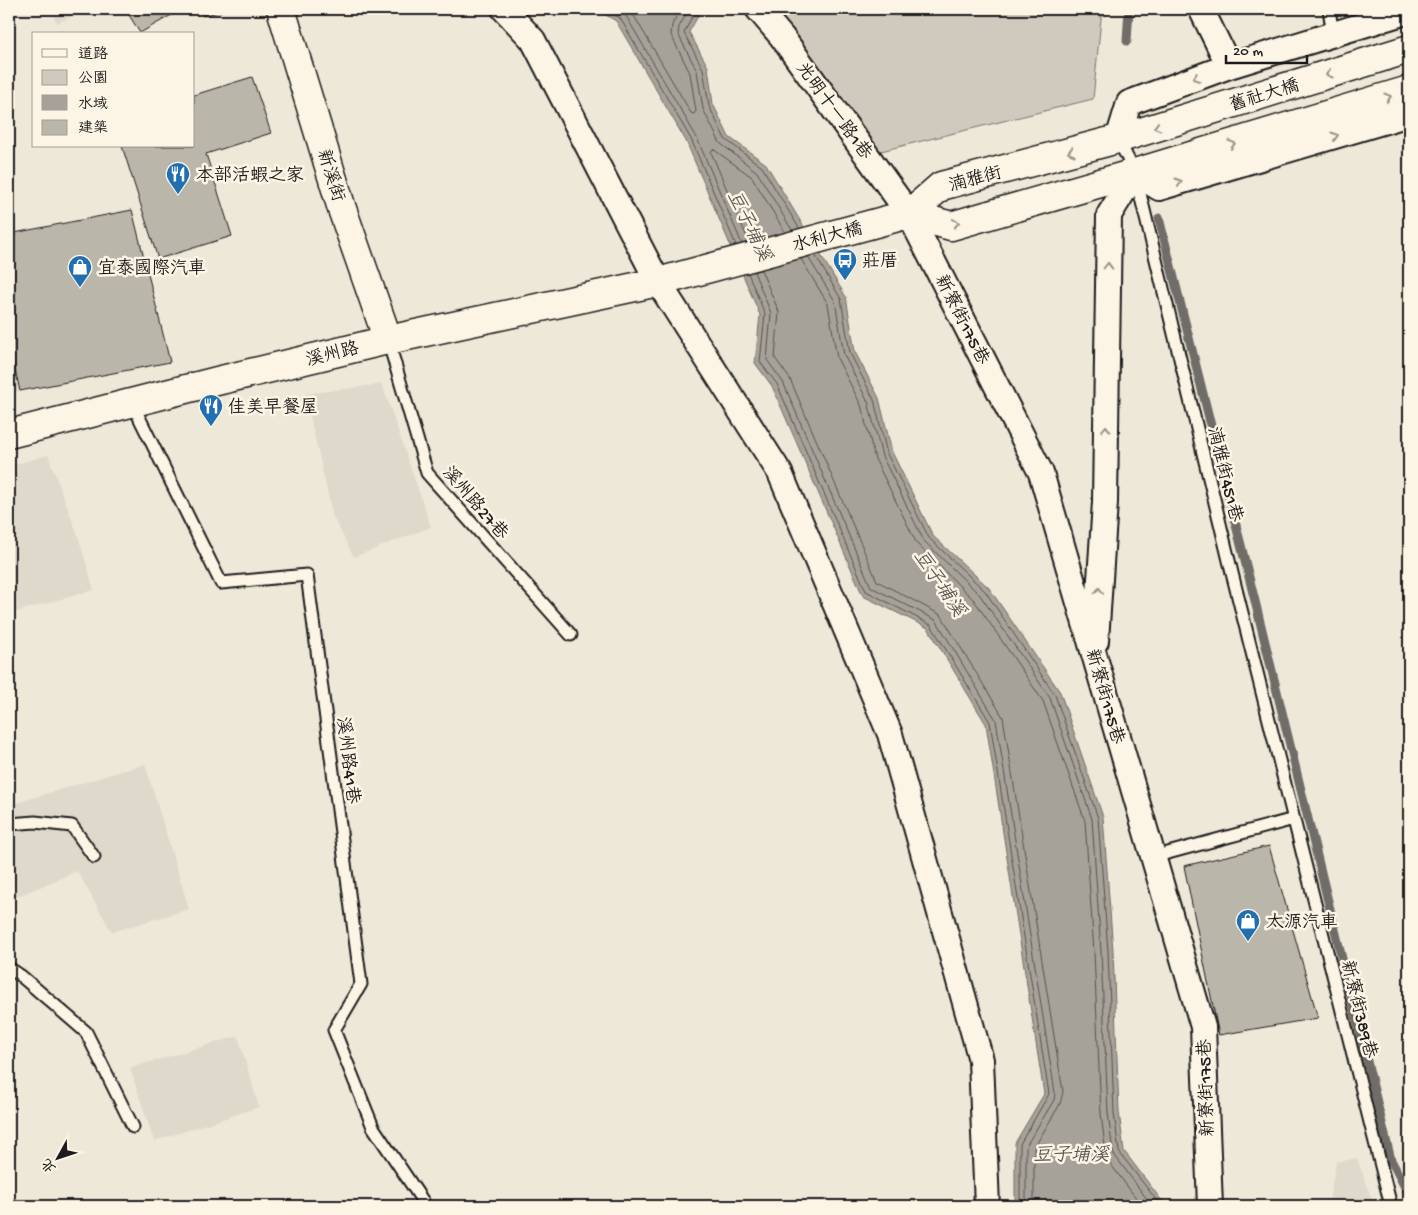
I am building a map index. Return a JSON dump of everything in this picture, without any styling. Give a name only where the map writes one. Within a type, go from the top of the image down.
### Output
[{"type":"street","name":"新溪街","points":[[281,9],[342,209],[388,340]]},
{"type":"street","points":[[504,9],[533,40],[658,282],[780,474],[890,734],[981,1060],[987,1206]]},
{"type":"street","name":"光明十一路1巷","points":[[758,9],[782,37],[909,214]]},
{"type":"street","points":[[1201,9],[1228,66]]},
{"type":"street","points":[[1118,139],[1129,103],[1228,66],[1409,11]]},
{"type":"street","name":"舊社大橋","points":[[1118,139],[1409,49]]},
{"type":"street","points":[[909,214],[951,226],[1135,173],[1409,90]]},
{"type":"street","points":[[1135,173],[1159,188],[1409,114]]},
{"type":"street","name":"湳雅街","points":[[909,214],[941,186],[1118,139]]},
{"type":"street","points":[[1095,657],[1105,502],[1109,214],[1135,173]]},
{"type":"street","name":"水利大橋","points":[[658,282],[909,214]]},
{"type":"street","name":"新寮街175巷","points":[[909,214],[1041,473],[1203,1028],[1210,1206]]},
{"type":"street","name":"溪州路","points":[[9,434],[388,340],[658,282]]},
{"type":"lane","points":[[1329,9],[1333,35]]},
{"type":"lane","name":"湳雅街451巷","points":[[1118,139],[1135,173],[1294,820]]},
{"type":"lane","name":"溪州路27巷","points":[[388,340],[427,473],[571,635]]},
{"type":"lane","name":"溪州路41巷","points":[[132,403],[221,583],[307,576],[361,984],[334,1030],[373,1127],[426,1206]]},
{"type":"lane","points":[[1152,857],[1294,820]]},
{"type":"lane","name":"新寮街389巷","points":[[1294,820],[1391,1206]]},
{"type":"lane","points":[[9,824],[35,822],[72,826],[94,857]]},
{"type":"lane","points":[[9,968],[22,976],[86,1032],[133,1127]]},
{"type":"shaded area","points":[[50,9],[89,9],[57,23]]},
{"type":"shaded area","points":[[9,353],[20,391],[9,394]]},
{"type":"shaded area","points":[[382,384],[431,527],[354,557],[333,517],[305,394]]},
{"type":"shaded area","points":[[48,455],[79,539],[94,590],[9,614],[9,466]]},
{"type":"shaded area","points":[[145,764],[189,909],[112,932],[77,871],[9,900],[9,805]]},
{"type":"shaded area","points":[[238,1036],[259,1107],[154,1141],[130,1068]]},
{"type":"shaded area","points":[[1357,1158],[1374,1206],[1328,1206],[1336,1162]]},
{"type":"green space","points":[[777,9],[1102,9],[1093,99],[877,152]]},
{"type":"water","name":"豆子埔溪","points":[[596,9],[702,9],[689,32],[708,67],[713,104],[729,137],[766,164],[846,297],[855,352],[879,398],[892,452],[933,536],[989,588],[1060,692],[1103,817],[1113,951],[1119,1112],[1124,1151],[1162,1201],[1173,1206],[1015,1206],[1015,1143],[1044,1094],[986,724],[928,628],[863,596],[772,386],[755,363],[760,315],[686,141],[616,21]]},
{"type":"building","points":[[182,9],[142,32],[139,32],[126,10]]},
{"type":"building","points":[[199,9],[229,9],[203,16]]},
{"type":"building","name":"本部活蝦之家","points":[[252,77],[271,133],[206,154],[232,236],[158,259],[123,148],[195,148],[195,95]]},
{"type":"building","name":"宜泰國際汽車","points":[[132,210],[170,362],[20,391],[9,343],[9,234]]},
{"type":"building","name":"太源汽車","points":[[1269,846],[1318,1018],[1219,1035],[1184,866]]},
{"type":"waterway","points":[[1127,41],[1129,9]]},
{"type":"waterway","points":[[1159,218],[1255,601],[1391,1160],[1409,1195]]},
{"type":"place","name":"本部活蝦之家","points":[[178,195]]},
{"type":"place","name":"莊厝","points":[[845,281]]},
{"type":"place","name":"宜泰國際汽車","points":[[80,288]]},
{"type":"place","name":"佳美早餐屋","points":[[211,427]]},
{"type":"place","name":"太源汽車","points":[[1248,942]]}]
